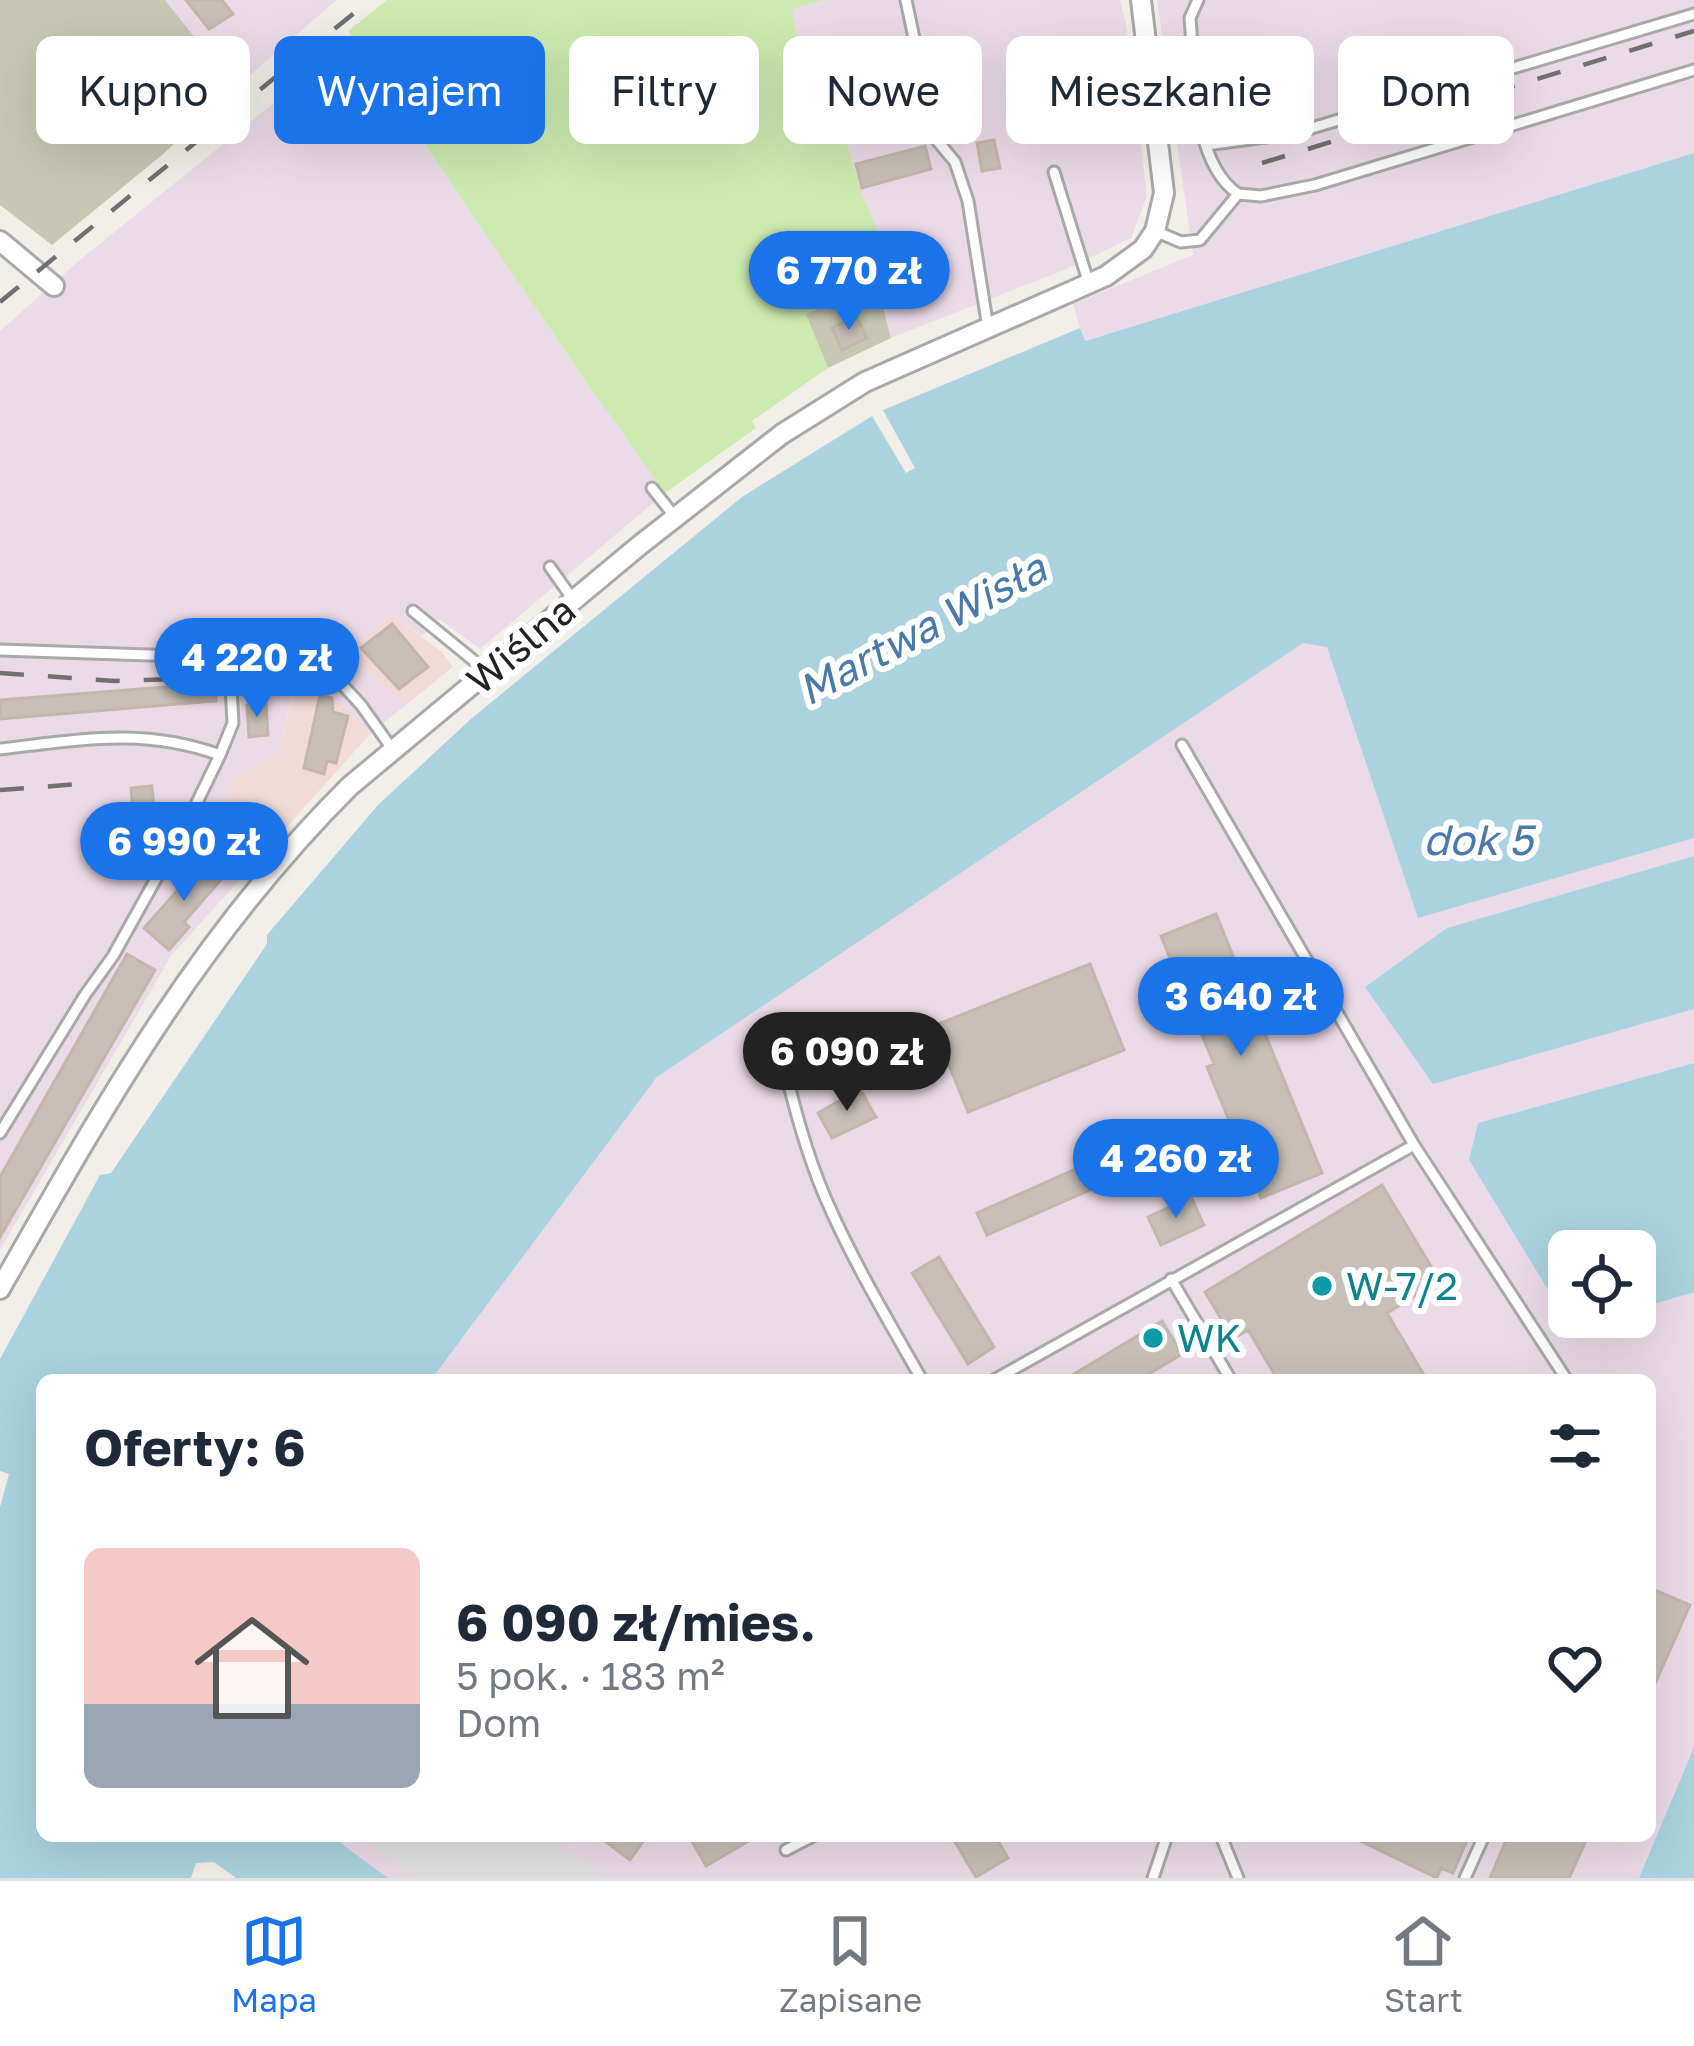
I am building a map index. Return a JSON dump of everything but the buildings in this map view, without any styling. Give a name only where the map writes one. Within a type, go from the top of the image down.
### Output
[{"type":"street","points":[[1141,0],[1164,194],[1155,231]]},
{"type":"street","name":"Wiślna","points":[[0,1288],[160,1016],[214,938],[313,823],[393,751],[782,434],[849,392],[1126,265],[1155,231]]},
{"type":"street","points":[[0,241],[54,286]]},
{"type":"lane","points":[[906,0],[935,137],[955,161],[968,201],[988,328]]},
{"type":"lane","points":[[1198,0],[1190,18],[1205,145],[1215,173],[1238,194],[1261,196],[1315,185],[1694,70]]},
{"type":"lane","points":[[1205,145],[1294,133],[1694,14]]},
{"type":"lane","points":[[1054,172],[1089,284]]},
{"type":"lane","points":[[1155,231],[1181,242],[1200,240],[1238,194]]},
{"type":"lane","points":[[652,488],[676,518]]},
{"type":"lane","points":[[550,566],[574,601]]},
{"type":"lane","points":[[412,610],[485,676]]},
{"type":"lane","points":[[0,650],[208,657],[230,668],[233,723],[187,824],[113,956],[0,1133]]},
{"type":"lane","points":[[317,657],[361,704],[393,751]]},
{"type":"lane","points":[[0,749],[143,736],[171,738],[220,754]]},
{"type":"lane","points":[[1182,745],[1414,1144],[1563,1374]]},
{"type":"lane","points":[[781,1052],[799,1128],[824,1194],[919,1374]]},
{"type":"lane","points":[[1005,1374],[1414,1144]]},
{"type":"lane","points":[[1172,1279],[1227,1374]]},
{"type":"lane","points":[[786,1850],[801,1842]]},
{"type":"lane","points":[[1153,1878],[1165,1842]]},
{"type":"lane","points":[[1223,1842],[1238,1878]]},
{"type":"lane","points":[[1465,1878],[1481,1842]]},
{"type":"shaded area","points":[[0,0],[165,0],[194,36],[36,36],[36,144],[174,144],[52,245],[0,205]]},
{"type":"shaded area","points":[[165,0],[337,0],[295,36],[274,36],[274,54],[250,75],[250,36],[194,36]]},
{"type":"shaded area","points":[[824,0],[1120,0],[1127,36],[1006,36],[1006,144],[1141,144],[1147,196],[1131,238],[1064,270],[891,338],[881,300],[887,253],[847,144],[982,144],[982,36],[796,36],[791,9]]},
{"type":"shaded area","points":[[1157,0],[1694,0],[1694,153],[1084,341],[1073,304],[1193,255],[1177,144],[1314,144],[1314,36],[1162,36]]},
{"type":"shaded area","points":[[274,103],[274,144],[424,144],[665,493],[480,649],[439,619],[422,636],[393,615],[341,653],[406,705],[370,734],[341,703],[298,674],[278,753],[234,777],[224,795],[261,856],[171,956],[0,1250],[0,331],[223,144],[250,144],[250,122]]},
{"type":"shaded area","points":[[883,281],[881,300],[891,338],[828,368],[805,314]]},
{"type":"shaded area","points":[[393,615],[442,652],[453,667],[406,705],[341,653]]},
{"type":"shaded area","points":[[1303,643],[1327,646],[1418,918],[1694,838],[1694,856],[1447,928],[1433,1084],[1694,1009],[1694,1063],[1478,1123],[1548,1276],[1548,1338],[1656,1338],[1656,1304],[1694,1292],[1694,1747],[1656,1838],[1656,1374],[435,1374],[657,1077]]},
{"type":"shaded area","points":[[299,673],[341,703],[370,734],[261,856],[224,795],[234,777],[278,753]]},
{"type":"shaded area","points":[[339,1842],[1654,1842],[1639,1878],[388,1878]]},
{"type":"shaded area","points":[[368,1842],[555,1842],[607,1878],[417,1878]]},
{"type":"green space","points":[[387,0],[824,0],[792,9],[797,36],[783,36],[783,144],[847,144],[887,253],[883,281],[806,314],[828,368],[752,421],[756,428],[665,493],[425,144],[545,144],[545,36],[351,36],[348,31]]},
{"type":"water","points":[[1694,153],[1694,838],[1418,918],[1327,647],[1303,643],[657,1077],[435,1374],[36,1374],[36,1842],[339,1842],[388,1878],[236,1878],[214,1862],[196,1863],[191,1878],[0,1878],[0,1507],[9,1474],[0,1471],[0,1359],[100,1175],[111,1173],[267,944],[267,935],[378,805],[472,718],[742,497],[872,416],[906,473],[915,468],[883,410],[1080,328],[1085,341]]},
{"type":"water","points":[[1694,856],[1694,1009],[1433,1084],[1365,987],[1447,928]]},
{"type":"water","points":[[1694,1063],[1694,1292],[1656,1304],[1656,1230],[1548,1230],[1548,1290],[1469,1160],[1478,1123]]},
{"type":"water","points":[[1694,1747],[1694,1878],[1639,1878]]},
{"type":"railway","points":[[0,302],[370,0]]},
{"type":"railway","points":[[1262,163],[1694,31]]},
{"type":"railway","points":[[0,673],[115,681],[210,678]]},
{"type":"railway","points":[[0,790],[93,783]]},
{"type":"place","name":"W-7/2","points":[[1322,1286]]},
{"type":"place","name":"WK","points":[[1153,1338]]},
{"type":"water label","name":"Martwa Wisła","points":[[922,629]]},
{"type":"water label","name":"dok 5","points":[[1478,840]]}]
